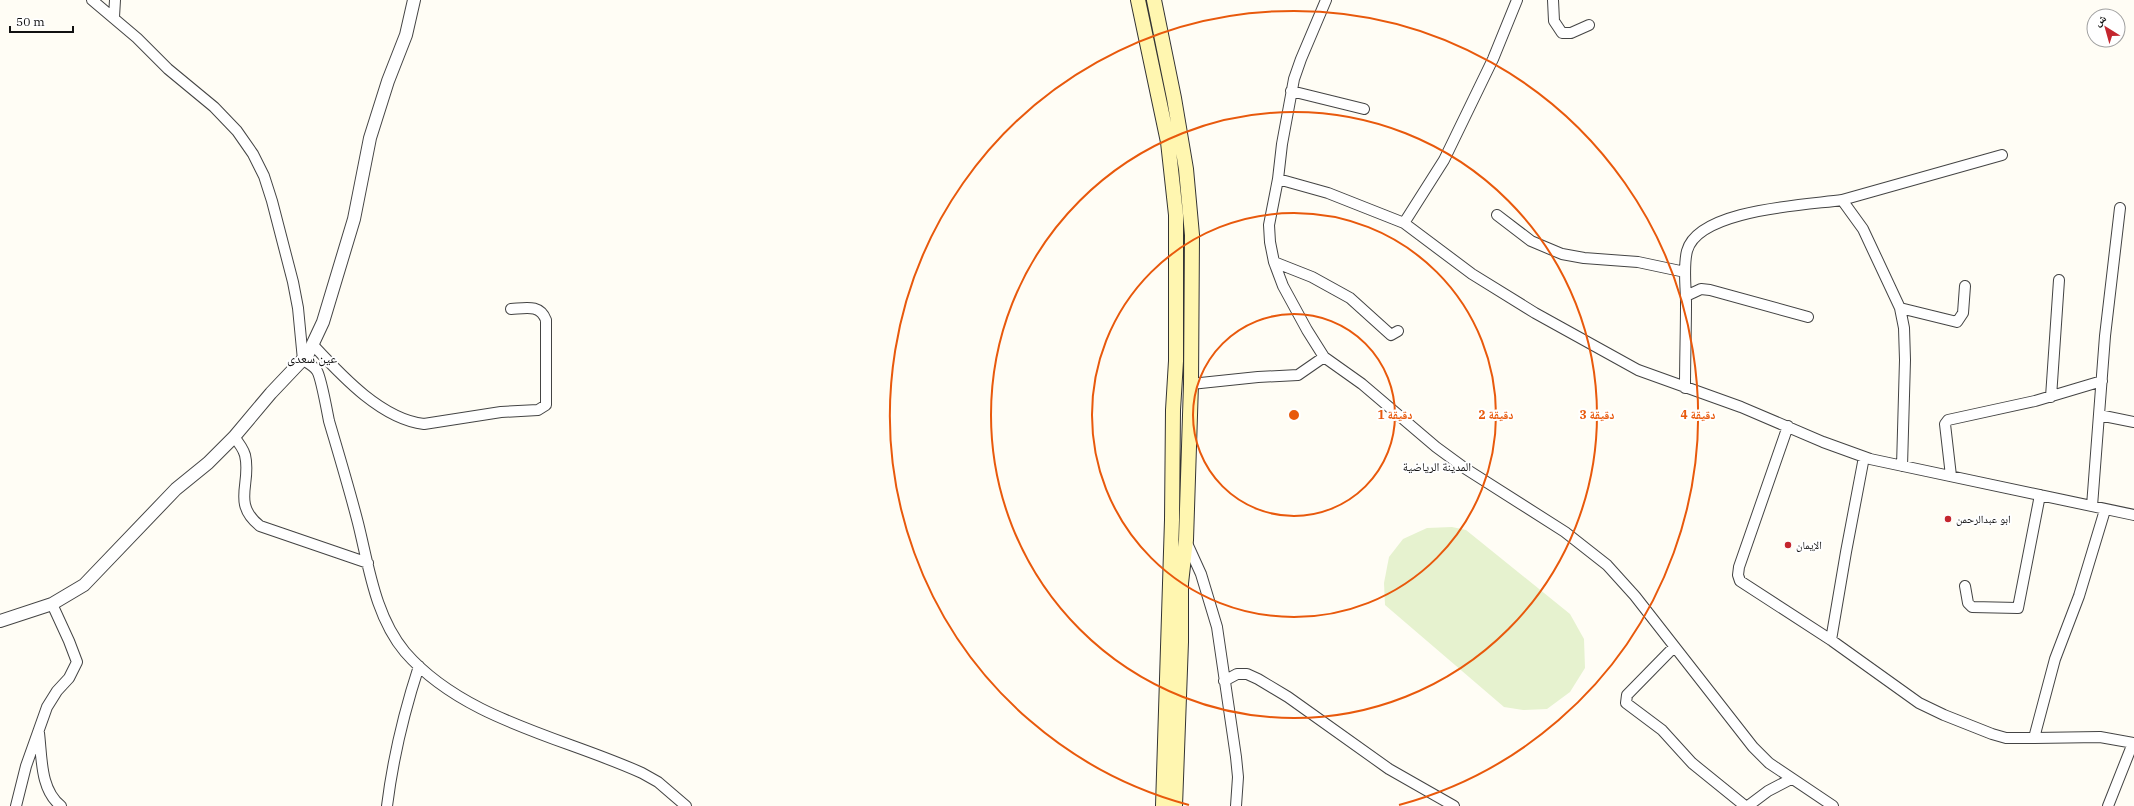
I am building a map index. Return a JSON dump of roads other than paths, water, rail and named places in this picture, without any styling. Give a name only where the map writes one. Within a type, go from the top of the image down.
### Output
[{"type":"main road","points":[[1138,0],[1168,142],[1176,215],[1176,361],[1172,410],[1172,520],[1163,806]]},
{"type":"main road","points":[[1154,0],[1174,98],[1190,208],[1192,235],[1191,384],[1186,540],[1181,583],[1181,642],[1175,806]]},
{"type":"street","points":[[92,0],[114,17],[168,69],[214,107],[237,131],[253,154],[264,176],[293,282],[298,308],[303,360],[318,372],[377,598],[386,623],[398,642],[419,666],[443,686],[476,706],[642,773],[658,782],[686,806]]},
{"type":"street","points":[[114,17],[115,0]]},
{"type":"street","points":[[0,621],[52,604],[84,585],[176,489],[208,463],[234,437],[271,393],[303,360],[313,344],[323,322],[354,219],[370,138],[388,81],[406,35],[414,0]]},
{"type":"street","points":[[1326,0],[1301,59],[1291,91],[1278,179],[1269,225],[1270,242],[1274,262],[1290,301],[1324,357],[1362,384],[1436,447],[1466,469],[1508,494],[1581,543],[1607,565],[1630,591],[1753,747],[1769,763],[1833,806]]},
{"type":"street","points":[[1404,223],[1444,160],[1493,59],[1517,0]]},
{"type":"street","points":[[1553,0],[1554,21],[1562,33],[1571,32],[1589,24]]},
{"type":"street","points":[[1291,91],[1364,109]]},
{"type":"street","points":[[1685,388],[1685,272],[1687,251],[1690,244],[1699,234],[1716,223],[1730,217],[1773,209],[1842,200],[2002,155]]},
{"type":"street","points":[[1278,179],[1308,187],[1404,223],[1472,274],[1551,323],[1638,370],[1788,426],[1823,442],[1864,457],[2105,510],[2134,515]]},
{"type":"street","points":[[1842,200],[1863,229],[1900,308],[1904,328],[1905,360],[1902,466]]},
{"type":"street","points":[[2092,506],[2102,381],[2120,208]]},
{"type":"street","points":[[1497,215],[1531,241],[1562,254],[1584,258],[1638,262],[1685,272]]},
{"type":"street","points":[[1274,262],[1312,278],[1350,298],[1391,335],[1398,331]]},
{"type":"street","points":[[2051,397],[2059,280]]},
{"type":"street","points":[[1900,308],[1957,322],[1963,313],[1964,286]]},
{"type":"street","points":[[1686,296],[1701,289],[1710,290],[1808,317]]},
{"type":"street","points":[[313,344],[333,366],[369,397],[401,419],[413,423],[424,424],[501,412],[538,410],[546,404],[546,320],[544,314],[533,308],[512,309]]},
{"type":"street","points":[[1191,384],[1248,378],[1298,375],[1324,357]]},
{"type":"street","points":[[1951,476],[1945,424],[1948,420],[2051,397],[2102,381]]},
{"type":"street","points":[[2099,415],[2134,422]]},
{"type":"street","points":[[1788,426],[1739,567],[1738,574],[1743,583],[1831,640],[1895,687],[1944,715],[1975,728],[2006,738],[2100,737],[2133,743],[2108,806]]},
{"type":"street","points":[[234,437],[242,447],[245,455],[244,500],[246,512],[252,520],[260,526],[368,563]]},
{"type":"street","points":[[1831,640],[1864,457]]},
{"type":"street","points":[[1965,586],[1968,602],[1972,607],[2018,608],[2040,495]]},
{"type":"street","points":[[2034,738],[2055,659],[2079,596],[2105,510]]},
{"type":"street","points":[[1186,540],[1209,596],[1217,627],[1236,757],[1238,777],[1236,806]]},
{"type":"street","points":[[16,806],[26,766],[52,698],[69,678],[77,662],[70,641],[52,604]]},
{"type":"street","points":[[1674,647],[1627,696],[1626,703],[1669,737],[1692,764],[1744,806]]},
{"type":"street","points":[[386,806],[398,740],[419,666]]},
{"type":"street","points":[[1224,681],[1237,674],[1247,674],[1258,679],[1288,697],[1389,769],[1454,806]]},
{"type":"street","points":[[39,733],[47,787],[52,798],[61,806]]},
{"type":"street","points":[[1748,806],[1768,791],[1791,779]]},
{"type":"place","name":"ابو عبدالرحمن","points":[[1948,519]]},
{"type":"place","name":"الإيمان","points":[[1788,545]]},
{"type":"district","name":"عين سعدى","points":[[312,358]]},
{"type":"district","name":"المدينة الرياضية","points":[[1437,466]]}]
